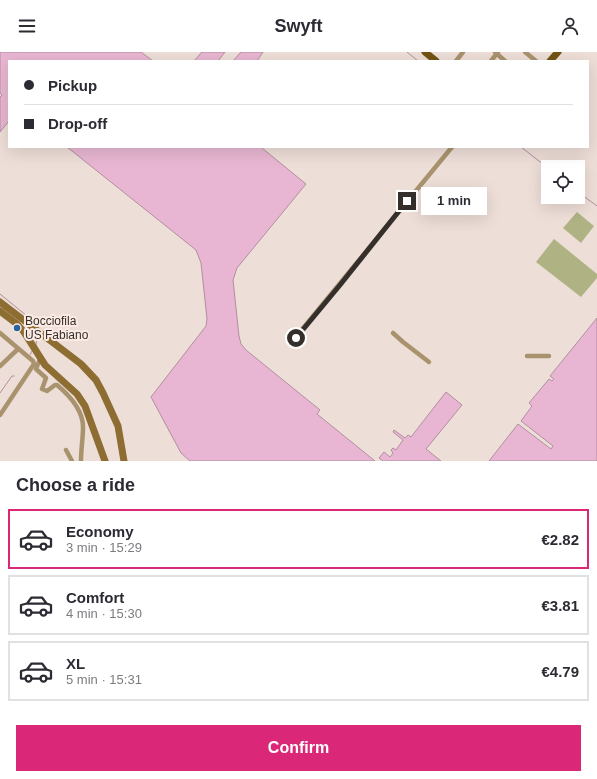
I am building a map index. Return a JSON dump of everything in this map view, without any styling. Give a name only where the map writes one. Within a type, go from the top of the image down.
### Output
[{"type":"main road","points":[[424,52],[435,60]]},
{"type":"main road","points":[[551,60],[558,52]]},
{"type":"main road","points":[[0,302],[81,364],[96,380],[118,426],[124,461]]},
{"type":"main road","points":[[0,311],[17,324],[24,332],[40,359],[56,376],[77,394],[85,406],[105,461]]},
{"type":"street","points":[[457,60],[463,52]]},
{"type":"street","points":[[525,52],[535,60]]},
{"type":"street","points":[[296,338],[451,148]]},
{"type":"street","points":[[393,333],[429,362]]},
{"type":"street","points":[[0,334],[33,361],[34,366],[0,416]]},
{"type":"street","points":[[0,366],[18,349]]},
{"type":"street","points":[[527,356],[549,356]]},
{"type":"street","points":[[40,359],[36,369],[46,378],[42,389],[47,391],[57,385],[73,401],[80,414],[83,427],[81,461]]},
{"type":"street","points":[[66,450],[72,461]]},
{"type":"green space","points":[[577,212],[594,226],[581,243],[563,228]]},
{"type":"green space","points":[[554,239],[597,274],[597,278],[581,297],[536,262]]},
{"type":"shaded area","points":[[0,52],[141,52],[152,60],[8,60],[8,122],[0,132],[0,97],[2,95],[0,93]]},
{"type":"shaded area","points":[[202,52],[225,52],[219,60],[195,60]]},
{"type":"shaded area","points":[[241,52],[263,52],[258,60],[234,60]]},
{"type":"shaded area","points":[[68,148],[262,148],[306,184],[237,268],[233,280],[239,336],[241,344],[246,350],[320,410],[317,414],[375,461],[190,461],[181,453],[151,397],[206,326],[207,319],[201,263],[196,250]]},
{"type":"shaded area","points":[[597,318],[597,461],[489,461],[518,424],[551,449],[553,446],[521,421],[532,406],[529,403],[549,379],[552,381],[554,379],[550,376]]},
{"type":"shaded area","points":[[446,392],[462,405],[426,449],[441,461],[383,461],[379,458],[384,452],[390,457],[393,453],[391,450],[393,448],[396,450],[403,440],[393,432],[394,430],[405,438],[408,435],[411,437]]},
{"type":"waterway","points":[[407,52],[417,60]]},
{"type":"waterway","points":[[522,148],[541,163]]},
{"type":"waterway","points":[[585,197],[597,206]]},
{"type":"waterway","points":[[0,294],[38,325]]},
{"type":"waterway","points":[[36,345],[37,335]]},
{"type":"waterway","points":[[30,355],[32,351]]},
{"type":"waterway","points":[[0,393],[12,376],[14,376]]},
{"type":"place","name":"Bocciofila US Fabiano","points":[[17,328]]},
{"type":"route","points":[[296,338],[407,201]]}]
